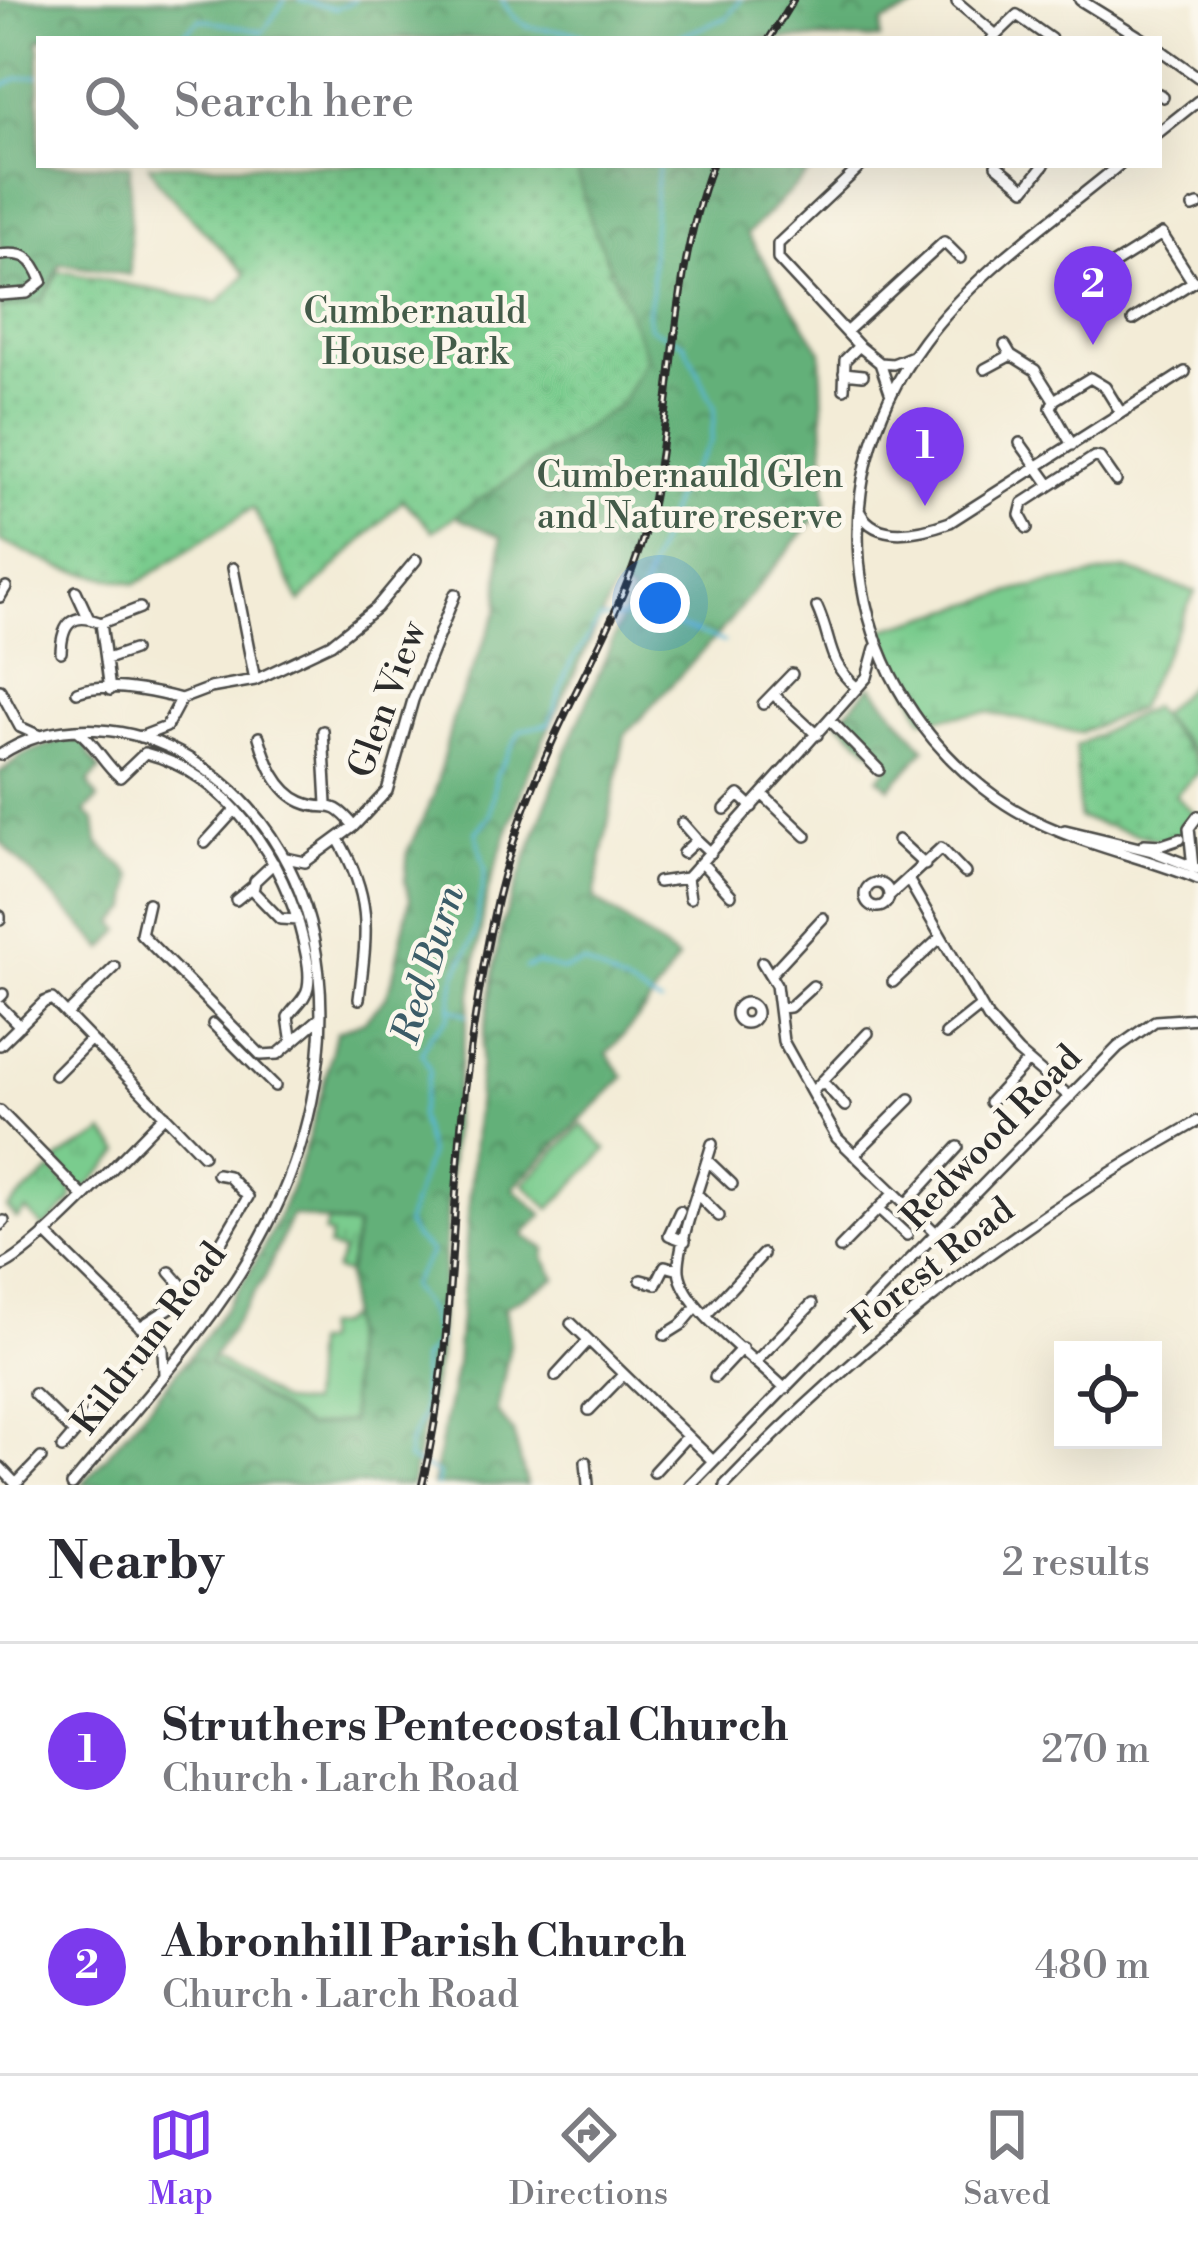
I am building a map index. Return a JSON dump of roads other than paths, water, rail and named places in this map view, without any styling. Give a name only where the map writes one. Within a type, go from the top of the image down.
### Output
[{"type":"street","points":[[1080,0],[1138,36]]},
{"type":"street","points":[[956,2],[992,36]]},
{"type":"street","points":[[994,36],[1017,15],[1047,36]]},
{"type":"street","points":[[1162,51],[1198,77]]},
{"type":"street","points":[[1162,130],[1198,101]]},
{"type":"street","points":[[1162,120],[1174,120]]},
{"type":"street","points":[[859,168],[778,244],[778,259],[880,363],[891,395]]},
{"type":"street","points":[[1000,168],[1024,189],[1042,168]]},
{"type":"street","points":[[1114,168],[974,287],[913,356],[870,448],[860,512],[860,555],[875,638],[891,681],[935,744],[962,770],[1000,800],[1091,846],[1198,879],[1189,828]]},
{"type":"street","points":[[1085,282],[1162,233],[1196,280],[1133,320]]},
{"type":"street","points":[[846,332],[944,242],[960,258]]},
{"type":"street","points":[[0,255],[20,253],[35,262],[42,280],[27,293],[0,295]]},
{"type":"street","points":[[844,389],[845,360],[859,346]]},
{"type":"street","points":[[985,369],[1008,350],[1035,370],[1054,400]]},
{"type":"street","points":[[880,363],[893,364],[913,356]]},
{"type":"street","points":[[860,512],[870,526],[890,532],[919,531],[950,522],[1185,372]]},
{"type":"street","points":[[844,374],[863,375]]},
{"type":"street","points":[[1072,445],[1051,408],[1054,400],[1090,378],[1106,388],[1121,413]]},
{"type":"street","points":[[1020,443],[1050,485]]},
{"type":"street","points":[[1027,528],[1019,509],[1094,458],[1100,458],[1116,481]]},
{"type":"street","points":[[860,555],[872,539],[890,532]]},
{"type":"street","points":[[76,692],[132,688],[181,700],[255,680],[331,644],[376,608],[416,560]]},
{"type":"street","points":[[233,568],[255,680]]},
{"type":"street","points":[[76,591],[88,617]]},
{"type":"street","name":"Glen View","points":[[305,862],[354,826],[387,791],[413,700],[455,594]]},
{"type":"street","points":[[817,607],[829,633],[832,660],[857,688]]},
{"type":"street","points":[[61,652],[62,633],[72,620],[88,617],[101,623],[140,608]]},
{"type":"street","points":[[101,623],[110,690]]},
{"type":"street","points":[[658,882],[687,878],[817,735],[866,678],[874,662],[875,638]]},
{"type":"street","points":[[107,659],[133,650]]},
{"type":"street","points":[[763,704],[792,674]]},
{"type":"street","points":[[866,678],[891,681]]},
{"type":"street","points":[[0,690],[20,727],[40,736]]},
{"type":"street","points":[[773,694],[817,735]]},
{"type":"street","points":[[140,737],[166,727],[181,700]]},
{"type":"street","points":[[830,720],[879,770]]},
{"type":"street","points":[[12,747],[20,727]]},
{"type":"street","points":[[166,727],[173,750]]},
{"type":"street","points":[[77,730],[120,777],[145,753],[194,774],[235,811],[274,863],[298,920],[308,989],[288,1017],[295,1042]]},
{"type":"street","name":"Kildrum Road","points":[[0,754],[40,736],[77,730],[114,731],[173,750],[235,793],[286,858],[320,961],[318,1060],[306,1121],[268,1224],[189,1345],[71,1485]]},
{"type":"street","points":[[96,746],[114,731]]},
{"type":"street","points":[[323,731],[328,804]]},
{"type":"street","points":[[259,737],[268,769],[293,795],[308,804],[328,804],[354,826]]},
{"type":"street","points":[[724,809],[739,795],[752,807]]},
{"type":"street","points":[[763,795],[806,836]]},
{"type":"street","points":[[205,843],[235,811]]},
{"type":"street","points":[[1141,858],[1180,839],[1198,816]]},
{"type":"street","points":[[682,823],[710,853]]},
{"type":"street","points":[[1048,826],[1195,861]]},
{"type":"street","points":[[338,839],[358,874],[366,905],[359,999]]},
{"type":"street","points":[[1116,841],[1162,845],[1180,839]]},
{"type":"street","points":[[683,853],[697,840]]},
{"type":"street","points":[[898,840],[925,865]]},
{"type":"street","points":[[890,896],[941,848],[965,873]]},
{"type":"street","points":[[286,858],[305,862],[297,882]]},
{"type":"street","points":[[701,862],[731,895]]},
{"type":"street","points":[[236,900],[274,863]]},
{"type":"street","points":[[687,878],[690,898]]},
{"type":"street","points":[[909,881],[981,1006],[1028,1060],[1070,1097]]},
{"type":"street","points":[[253,886],[280,919],[298,920]]},
{"type":"street","points":[[148,903],[141,934],[275,1086]]},
{"type":"street","points":[[772,974],[823,918]]},
{"type":"street","points":[[893,982],[940,938]]},
{"type":"street","points":[[762,962],[772,974],[780,1005],[782,1041],[837,1138],[936,1233]]},
{"type":"street","points":[[68,1014],[115,967]]},
{"type":"street","points":[[101,981],[110,990]]},
{"type":"street","points":[[755,1010],[790,1007],[813,986]]},
{"type":"street","points":[[1,999],[20,1026]]},
{"type":"street","points":[[0,1045],[46,1000],[54,1001],[203,1155]]},
{"type":"street","points":[[946,1034],[981,1006]]},
{"type":"street","points":[[213,1024],[241,1044],[272,1057],[295,1042],[322,1014]]},
{"type":"street","name":"Redwood Road","points":[[690,1485],[1118,1047],[1147,1024],[1172,1017],[1198,1018]]},
{"type":"street","points":[[812,1092],[868,1033]]},
{"type":"street","points":[[55,1076],[74,1065],[88,1039]]},
{"type":"street","points":[[295,1042],[309,1045],[318,1060]]},
{"type":"street","points":[[990,1102],[1028,1060]]},
{"type":"street","points":[[823,1081],[845,1106]]},
{"type":"street","points":[[854,1155],[910,1099]]},
{"type":"street","points":[[0,1111],[83,1196]]},
{"type":"street","points":[[0,1267],[14,1261],[45,1233],[165,1115]]},
{"type":"street","name":"Forest Road","points":[[725,1485],[825,1388],[944,1287],[1099,1177],[1198,1121]]},
{"type":"street","points":[[712,1144],[685,1241],[679,1270],[682,1286],[784,1389]]},
{"type":"street","points":[[905,1205],[958,1147]]},
{"type":"street","points":[[707,1160],[732,1184]]},
{"type":"street","points":[[140,1327],[190,1294],[248,1197],[228,1176],[217,1174]]},
{"type":"street","points":[[840,1248],[893,1194]]},
{"type":"street","points":[[698,1195],[719,1216]]},
{"type":"street","points":[[880,1209],[907,1234]]},
{"type":"street","points":[[669,1235],[680,1211]]},
{"type":"street","points":[[657,1230],[685,1241]]},
{"type":"street","points":[[45,1233],[153,1342],[163,1349],[189,1345]]},
{"type":"street","points":[[665,1335],[702,1311],[763,1254]]},
{"type":"street","points":[[641,1280],[656,1284],[665,1266],[679,1270]]},
{"type":"street","points":[[170,1272],[190,1294]]},
{"type":"street","points":[[756,1361],[812,1304]]},
{"type":"street","points":[[571,1323],[713,1461]]},
{"type":"street","points":[[556,1376],[588,1341]]},
{"type":"street","points":[[62,1448],[153,1342]]},
{"type":"street","points":[[715,1377],[742,1348]]},
{"type":"street","points":[[163,1349],[164,1374]]},
{"type":"street","points":[[589,1411],[622,1375]]},
{"type":"street","points":[[34,1394],[74,1433]]},
{"type":"street","points":[[654,1472],[686,1436]]},
{"type":"street","points":[[0,1468],[15,1484],[41,1458]]},
{"type":"street","points":[[586,1462],[588,1485]]},
{"type":"waterway","points":[[181,36],[201,19],[263,32],[285,0]]},
{"type":"waterway","points":[[300,0],[336,9],[355,0]]},
{"type":"waterway","points":[[502,0],[512,15],[533,28],[584,36]]},
{"type":"waterway","name":"Red Burn","points":[[681,36],[726,18],[741,0]]},
{"type":"waterway","points":[[0,88],[16,79],[36,76]]},
{"type":"waterway","name":"Red Burn","points":[[436,1485],[438,1474],[408,1460],[409,1444],[423,1414],[422,1359],[438,1341],[429,1313],[410,1286],[431,1252],[406,1224],[429,1153],[419,1116],[430,1071],[422,1053],[429,1037],[449,1017],[455,977],[474,937],[485,869],[476,832],[490,816],[496,775],[521,730],[549,724],[568,668],[600,619],[622,618],[637,607],[676,493],[711,442],[715,408],[684,343],[650,328],[648,320],[659,168]]},
{"type":"waterway","points":[[641,596],[653,599],[675,625],[724,642]]},
{"type":"waterway","points":[[525,968],[537,963],[562,970],[584,963],[661,1004]]},
{"type":"waterway","points":[[453,1009],[468,1015]]},
{"type":"railway","points":[[771,36],[793,0]]},
{"type":"railway","points":[[422,1485],[445,1346],[462,1116],[497,900],[537,777],[622,595],[644,536],[660,462],[689,248],[711,168]]},
{"type":"place","name":"Abronhill Parish Church","points":[[1093,345]]},
{"type":"place","name":"Struthers Pentecostal Church","points":[[925,506]]},
{"type":"park label","name":"Cumbernauld House Park","points":[[415,332]]},
{"type":"park label","name":"Cumbernauld Glen and Nature reserve","points":[[690,496]]}]
